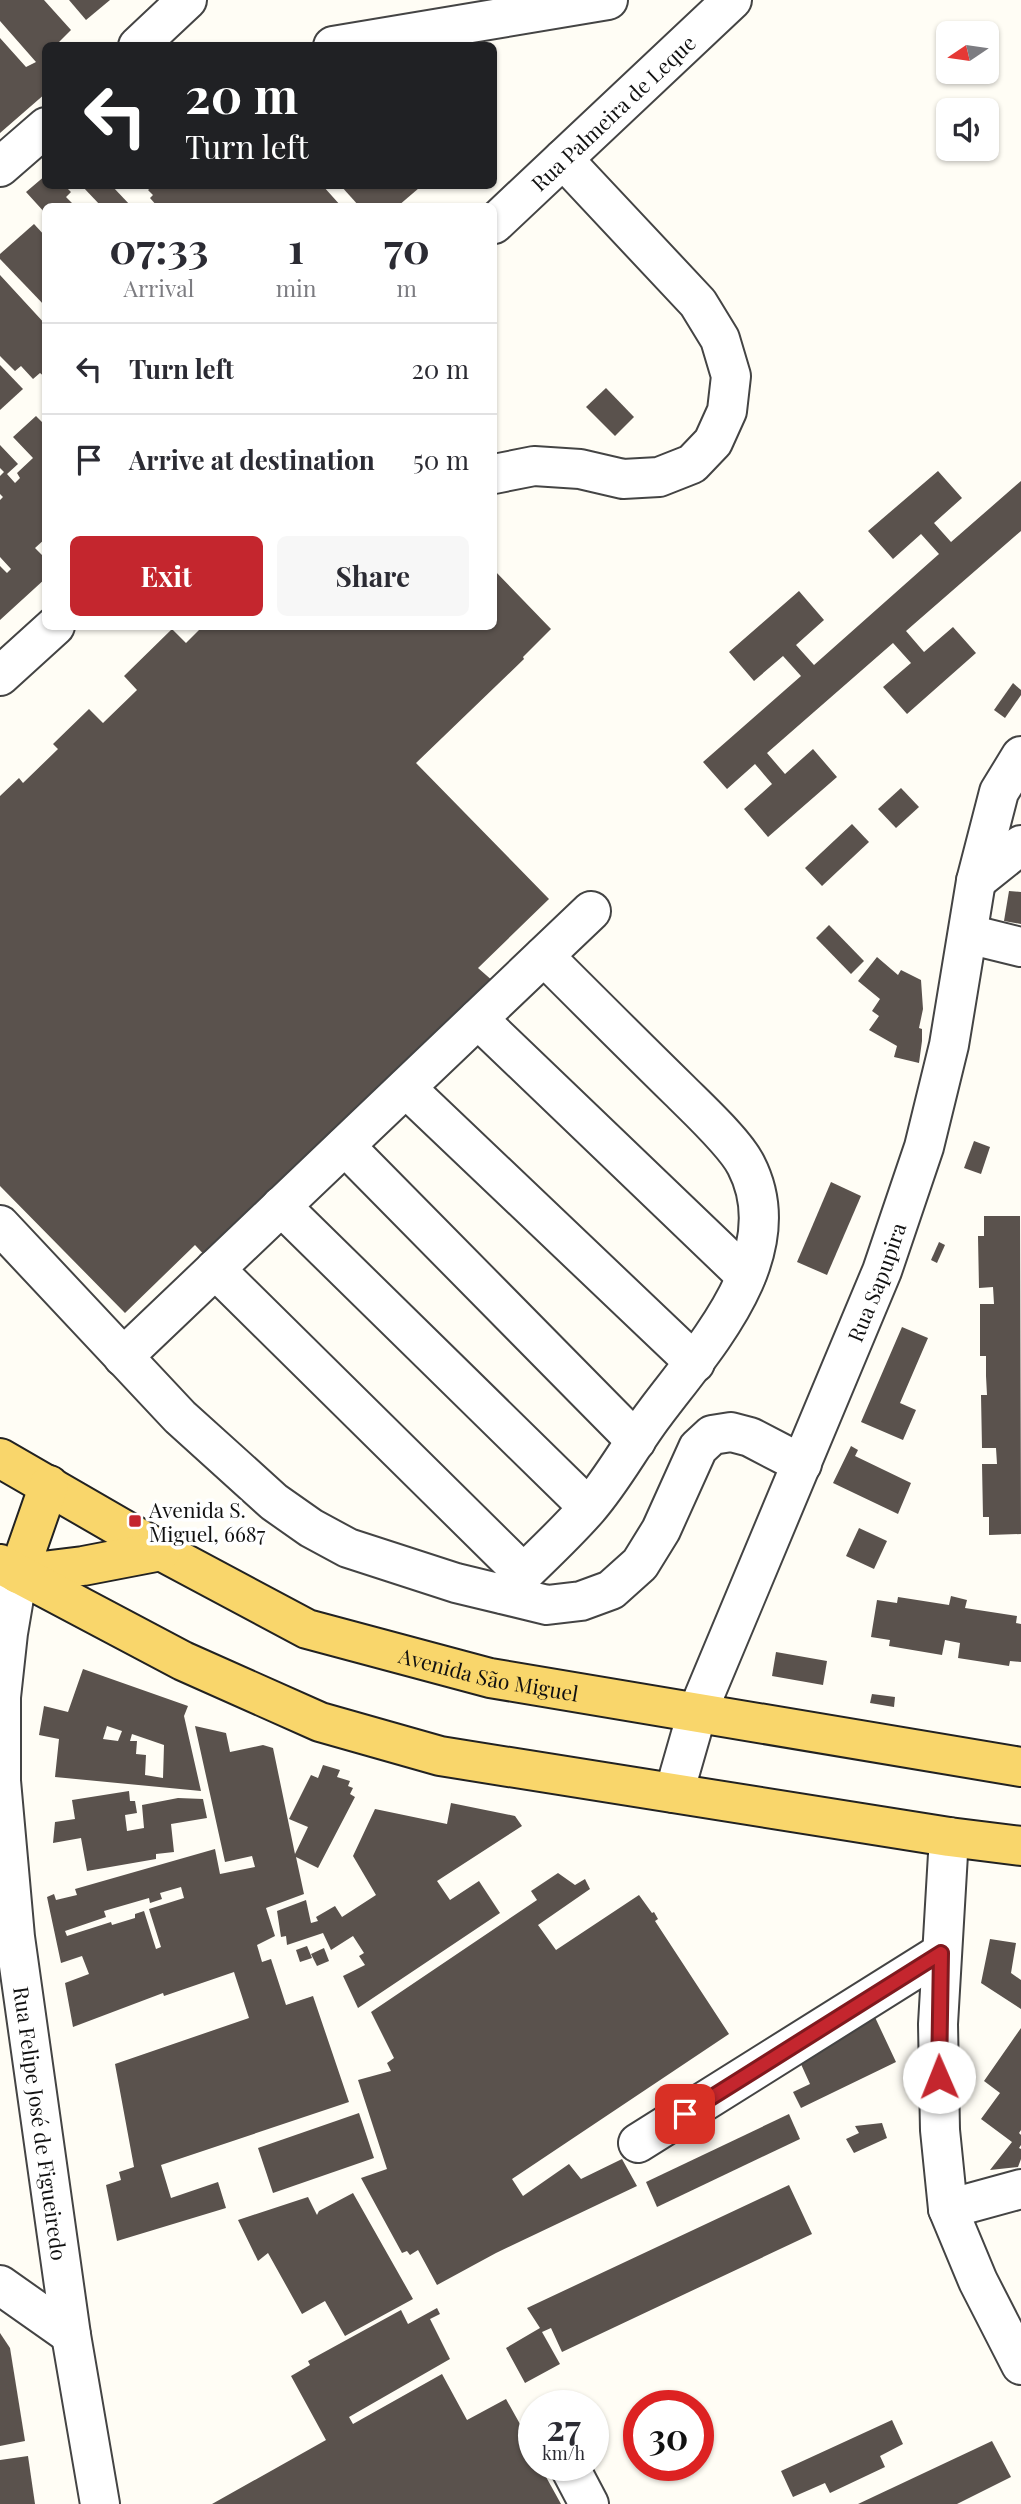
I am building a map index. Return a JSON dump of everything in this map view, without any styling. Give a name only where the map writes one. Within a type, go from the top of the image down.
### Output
[{"type":"main road","name":"Avenida São Miguel","points":[[0,1458],[161,1551],[307,1629],[490,1678],[1021,1767]]},
{"type":"main road","points":[[9,1569],[49,1485]]},
{"type":"main road","points":[[9,1569],[83,1566],[161,1551]]},
{"type":"main road","points":[[9,1569],[183,1661],[320,1722],[440,1756],[949,1838],[1021,1846]]},
{"type":"street","points":[[142,42],[187,0]]},
{"type":"street","points":[[357,42],[608,0]]},
{"type":"street","name":"Rua Palmeira de Leque","points":[[497,221],[732,0]]},
{"type":"street","points":[[0,167],[42,130]]},
{"type":"street","points":[[497,473],[534,466],[580,469],[623,479],[659,477],[692,464],[713,442],[727,411],[731,376],[720,339],[698,303],[562,159]]},
{"type":"street","points":[[0,676],[51,630]]},
{"type":"street","name":"Rua Sapupira","points":[[674,1793],[697,1713],[882,1271],[924,1147],[949,1045],[976,881],[999,792],[1021,756]]},
{"type":"street","points":[[976,881],[1021,845]]},
{"type":"street","points":[[123,1357],[590,911]]},
{"type":"street","points":[[968,934],[1021,947]]},
{"type":"street","points":[[0,1225],[180,1417],[274,1502],[311,1528],[348,1548],[456,1583],[513,1584],[588,1507],[674,1387],[724,1323],[746,1276],[760,1230],[758,1195],[746,1163],[709,1119],[544,956]]},
{"type":"street","points":[[478,1019],[746,1276]]},
{"type":"street","points":[[406,1087],[695,1363]]},
{"type":"street","points":[[345,1146],[635,1441]]},
{"type":"street","points":[[281,1206],[588,1507]]},
{"type":"street","points":[[215,1269],[513,1584],[547,1605],[581,1601],[611,1590],[640,1564],[661,1530],[698,1448],[712,1435],[731,1432],[750,1437],[802,1464]]},
{"type":"street","name":"Rua Felipe José de Figueiredo","points":[[9,1569],[8,1633],[1,1697],[7,1938],[100,2504]]},
{"type":"street","points":[[949,1838],[938,2024],[940,2130],[948,2209],[978,2281],[1021,2365]]},
{"type":"street","points":[[638,2143],[941,1953]]},
{"type":"street","points":[[948,2209],[1021,2189]]},
{"type":"street","points":[[0,2285],[71,2335]]},
{"type":"street","points":[[577,2481],[589,2504]]},
{"type":"building","points":[[0,0],[44,0],[71,30],[59,42],[42,42],[42,96],[0,133],[0,38],[26,67],[36,62],[0,21]]},
{"type":"building","points":[[69,0],[110,0],[86,20]]},
{"type":"building","points":[[42,178],[42,189],[68,189],[71,192],[66,197],[72,203],[42,203],[42,210],[26,192]]},
{"type":"building","points":[[85,189],[115,189],[128,203],[98,203]]},
{"type":"building","points":[[326,189],[338,203],[154,203],[150,198],[153,195],[148,190]]},
{"type":"building","points":[[344,189],[418,189],[402,203],[356,203]]},
{"type":"building","points":[[34,224],[42,233],[42,303],[0,259],[0,254]]},
{"type":"building","points":[[0,275],[42,321],[42,375],[40,373],[33,379],[21,366],[15,371],[0,356]]},
{"type":"building","points":[[0,365],[23,389],[0,410]]},
{"type":"building","points":[[606,388],[634,417],[615,436],[586,407]]},
{"type":"building","points":[[36,416],[42,422],[42,542],[35,548],[42,555],[42,582],[0,620],[0,566],[7,573],[11,569],[0,557],[0,500],[3,497],[0,494],[0,476],[4,472],[0,468],[0,445],[18,464],[7,474],[15,483],[20,478],[17,473],[33,458],[13,437]]},
{"type":"building","points":[[938,471],[962,498],[934,523],[951,542],[1021,481],[1021,531],[906,631],[924,652],[953,627],[976,653],[907,714],[883,687],[911,663],[893,643],[767,753],[785,774],[813,749],[837,777],[768,837],[744,809],[772,784],[755,764],[727,789],[703,762],[801,676],[783,656],[754,681],[729,652],[799,591],[824,620],[796,645],[814,665],[939,554],[921,534],[893,559],[868,531]]},
{"type":"building","points":[[497,573],[551,629],[524,659],[416,763],[549,899],[478,968],[494,982],[210,1261],[195,1245],[125,1313],[0,1186],[0,796],[19,778],[23,783],[58,749],[53,744],[89,709],[103,723],[137,690],[124,676],[171,630],[186,643],[199,630],[497,630]]},
{"type":"building","points":[[1013,683],[1021,690],[1021,695],[1005,718],[994,710]]},
{"type":"building","points":[[901,788],[919,807],[896,828],[878,809]]},
{"type":"building","points":[[852,824],[869,842],[822,886],[805,868]]},
{"type":"building","points":[[1009,891],[1021,892],[1021,924],[1004,921]]},
{"type":"building","points":[[829,925],[864,961],[851,974],[816,938]]},
{"type":"building","points":[[877,957],[898,975],[901,970],[921,980],[923,1009],[919,1028],[922,1029],[922,1041],[919,1063],[894,1057],[897,1046],[869,1030],[879,1016],[872,1011],[880,999],[858,981]]},
{"type":"building","points":[[974,1141],[990,1147],[981,1174],[964,1168]]},
{"type":"building","points":[[831,1182],[861,1196],[827,1275],[797,1262]]},
{"type":"building","points":[[984,1216],[1020,1216],[1021,1534],[989,1535],[989,1517],[983,1517],[982,1464],[997,1464],[996,1448],[982,1448],[981,1395],[987,1395],[986,1356],[980,1356],[980,1304],[994,1304],[993,1287],[979,1288],[978,1236],[984,1236]]},
{"type":"building","points":[[939,1242],[945,1245],[937,1263],[931,1260]]},
{"type":"building","points":[[902,1327],[928,1338],[900,1403],[916,1410],[903,1440],[861,1422]]},
{"type":"building","points":[[851,1446],[858,1450],[855,1456],[911,1483],[898,1514],[833,1483]]},
{"type":"building","points":[[859,1528],[887,1541],[874,1569],[846,1556]]},
{"type":"building","points":[[951,1596],[967,1600],[965,1608],[1017,1616],[1016,1623],[1021,1624],[1021,1662],[1010,1661],[1009,1666],[958,1658],[960,1643],[945,1640],[942,1655],[889,1646],[890,1640],[871,1637],[877,1600],[897,1603],[898,1597],[949,1605]]},
{"type":"building","points":[[776,1652],[827,1661],[823,1685],[772,1676]]},
{"type":"building","points":[[83,1669],[188,1706],[184,1716],[201,1791],[55,1777],[59,1739],[39,1735],[44,1706],[68,1712]],"holes":[[[107,1726],[122,1731],[118,1741],[103,1739]],[[132,1734],[164,1745],[163,1778],[145,1775],[146,1755],[136,1754],[137,1741],[130,1741]]]},
{"type":"building","points":[[872,1694],[895,1697],[894,1707],[870,1703]]},
{"type":"building","points":[[195,1726],[226,1733],[230,1752],[263,1745],[273,1748],[295,1854],[308,1827],[289,1819],[311,1775],[318,1778],[323,1765],[340,1770],[337,1777],[350,1781],[348,1786],[353,1788],[350,1794],[355,1797],[318,1868],[296,1857],[304,1894],[266,1908],[275,1936],[257,1945],[262,1962],[271,1959],[286,2005],[313,1996],[349,2102],[161,2165],[171,2198],[218,2182],[226,2208],[117,2241],[106,2185],[121,2180],[119,2172],[134,2167],[115,2064],[249,2018],[234,1972],[164,1996],[163,1993],[73,2027],[65,1983],[89,1974],[82,1956],[61,1963],[47,1897],[54,1894],[56,1900],[77,1895],[75,1889],[215,1849],[220,1874],[255,1867],[252,1856],[225,1862]],"holes":[[[181,1887],[184,1898],[149,1909],[161,1947],[156,1949],[144,1911],[135,1914],[135,1918],[112,1925],[111,1922],[67,1936],[65,1931],[106,1917],[104,1911],[149,1898],[150,1903],[162,1899],[160,1893]]]},
{"type":"building","points":[[129,1791],[130,1801],[135,1801],[137,1813],[125,1815],[127,1831],[144,1828],[142,1805],[178,1798],[203,1799],[207,1818],[171,1824],[174,1852],[156,1854],[156,1859],[87,1871],[81,1838],[53,1843],[55,1822],[75,1819],[72,1800]]},
{"type":"building","points":[[451,1803],[515,1816],[522,1826],[437,1881],[450,1900],[479,1881],[500,1913],[358,2008],[343,1976],[365,1965],[359,1956],[364,1953],[353,1936],[331,1950],[323,1933],[287,1945],[286,1936],[281,1937],[277,1911],[306,1900],[311,1923],[318,1921],[316,1917],[335,1906],[342,1917],[376,1895],[353,1856],[375,1809],[447,1824]]},
{"type":"building","points":[[558,1873],[575,1885],[585,1879],[590,1889],[538,1925],[556,1950],[639,1895],[652,1913],[654,1912],[658,1919],[655,1921],[729,2034],[512,2179],[523,2196],[569,2164],[581,2179],[622,2159],[637,2186],[496,2253],[437,2285],[418,2250],[410,2255],[407,2251],[402,2253],[361,2178],[387,2169],[358,2080],[391,2071],[387,2063],[394,2058],[371,2012],[537,1900],[531,1891]]},
{"type":"building","points":[[990,1939],[1016,1943],[1011,1973],[1021,1980],[1021,2009],[981,1983]]},
{"type":"building","points":[[307,1946],[312,1958],[300,1962],[296,1950]]},
{"type":"building","points":[[324,1948],[329,1961],[317,1966],[311,1954]]},
{"type":"building","points":[[873,2013],[896,2062],[801,2108],[793,2092],[810,2084],[795,2051]]},
{"type":"building","points":[[1021,2028],[1021,2159],[1018,2167],[990,2170],[1012,2142],[981,2119],[1000,2093],[984,2081]]},
{"type":"building","points":[[359,2113],[374,2158],[273,2193],[258,2148]]},
{"type":"building","points":[[789,2114],[800,2139],[657,2207],[646,2182]]},
{"type":"building","points":[[882,2123],[887,2138],[854,2153],[846,2139],[859,2133],[855,2126]]},
{"type":"building","points":[[789,2185],[812,2234],[562,2352],[551,2328],[542,2332],[560,2364],[525,2383],[506,2348],[540,2328],[527,2308]]},
{"type":"building","points":[[353,2193],[413,2299],[345,2336],[325,2301],[302,2314],[268,2253],[258,2261],[238,2220],[308,2197],[317,2215],[319,2211]]},
{"type":"building","points":[[437,2308],[440,2314],[430,2319],[450,2359],[349,2417],[353,2424],[442,2374],[467,2420],[506,2399],[518,2420],[518,2481],[548,2481],[561,2504],[212,2504],[326,2440],[291,2376],[310,2365],[308,2361],[401,2310],[408,2324]]},
{"type":"building","points":[[0,2333],[10,2348],[25,2441],[0,2446]]},
{"type":"building","points":[[892,2420],[903,2444],[880,2456],[885,2467],[830,2493],[825,2483],[793,2497],[781,2471]]},
{"type":"building","points":[[992,2441],[1011,2477],[957,2504],[858,2504]]},
{"type":"building","points":[[28,2456],[35,2504],[0,2504],[0,2460]]},
{"type":"place","name":"Avenida S. Miguel, 6687","points":[[135,1521]]},
{"type":"route","points":[[685,2114],[941,1953],[939,2077]]}]
